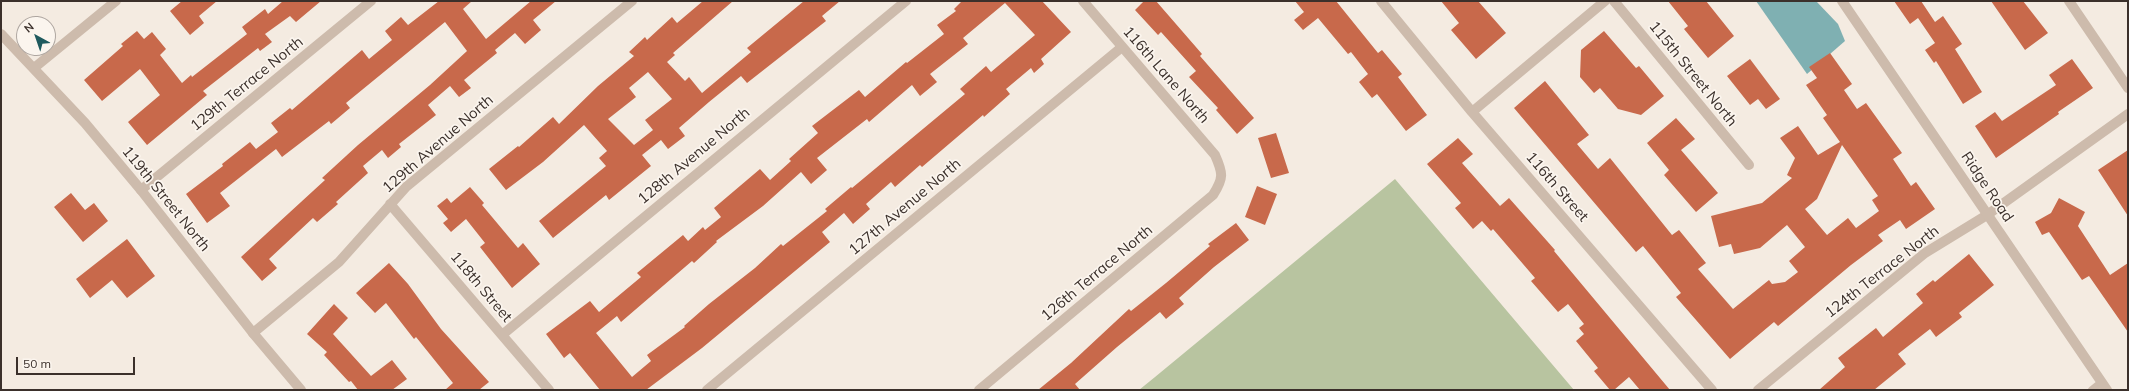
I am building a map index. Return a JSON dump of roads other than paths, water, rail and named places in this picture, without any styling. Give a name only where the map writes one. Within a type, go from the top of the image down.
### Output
[{"type":"street","points":[[34,68],[116,1]]},
{"type":"street","name":"129th Terrace North","points":[[141,190],[371,1]]},
{"type":"street","name":"129th Avenue North","points":[[253,333],[339,262],[406,187],[632,1]]},
{"type":"street","name":"128th Avenue North","points":[[502,335],[906,1]]},
{"type":"street","name":"116th Lane North","points":[[1083,1],[1215,155],[1222,171]]},
{"type":"street","name":"116th Street","points":[[1381,1],[1472,112],[1712,390]]},
{"type":"street","points":[[1472,112],[1605,1]]},
{"type":"street","name":"115th Street North","points":[[1614,1],[1749,166]]},
{"type":"street","name":"Ridge Road","points":[[1842,1],[2104,386]]},
{"type":"street","points":[[2069,1],[2128,88]]},
{"type":"street","name":"119th Street North","points":[[1,34],[85,123],[141,190],[253,333],[301,390]]},
{"type":"street","name":"127th Avenue North","points":[[707,390],[1122,48]]},
{"type":"street","name":"124th Terrace North","points":[[1758,390],[1925,253],[1987,215],[2128,114]]},
{"type":"street","name":"126th Terrace North","points":[[979,390],[1213,195],[1221,183],[1222,171]]},
{"type":"street","name":"118th Street","points":[[390,204],[549,390]]},
{"type":"lane","points":[[2092,390],[2104,386]]},
{"type":"water","points":[[1756,1],[1816,1],[1838,24],[1845,41],[1807,74]]}]
